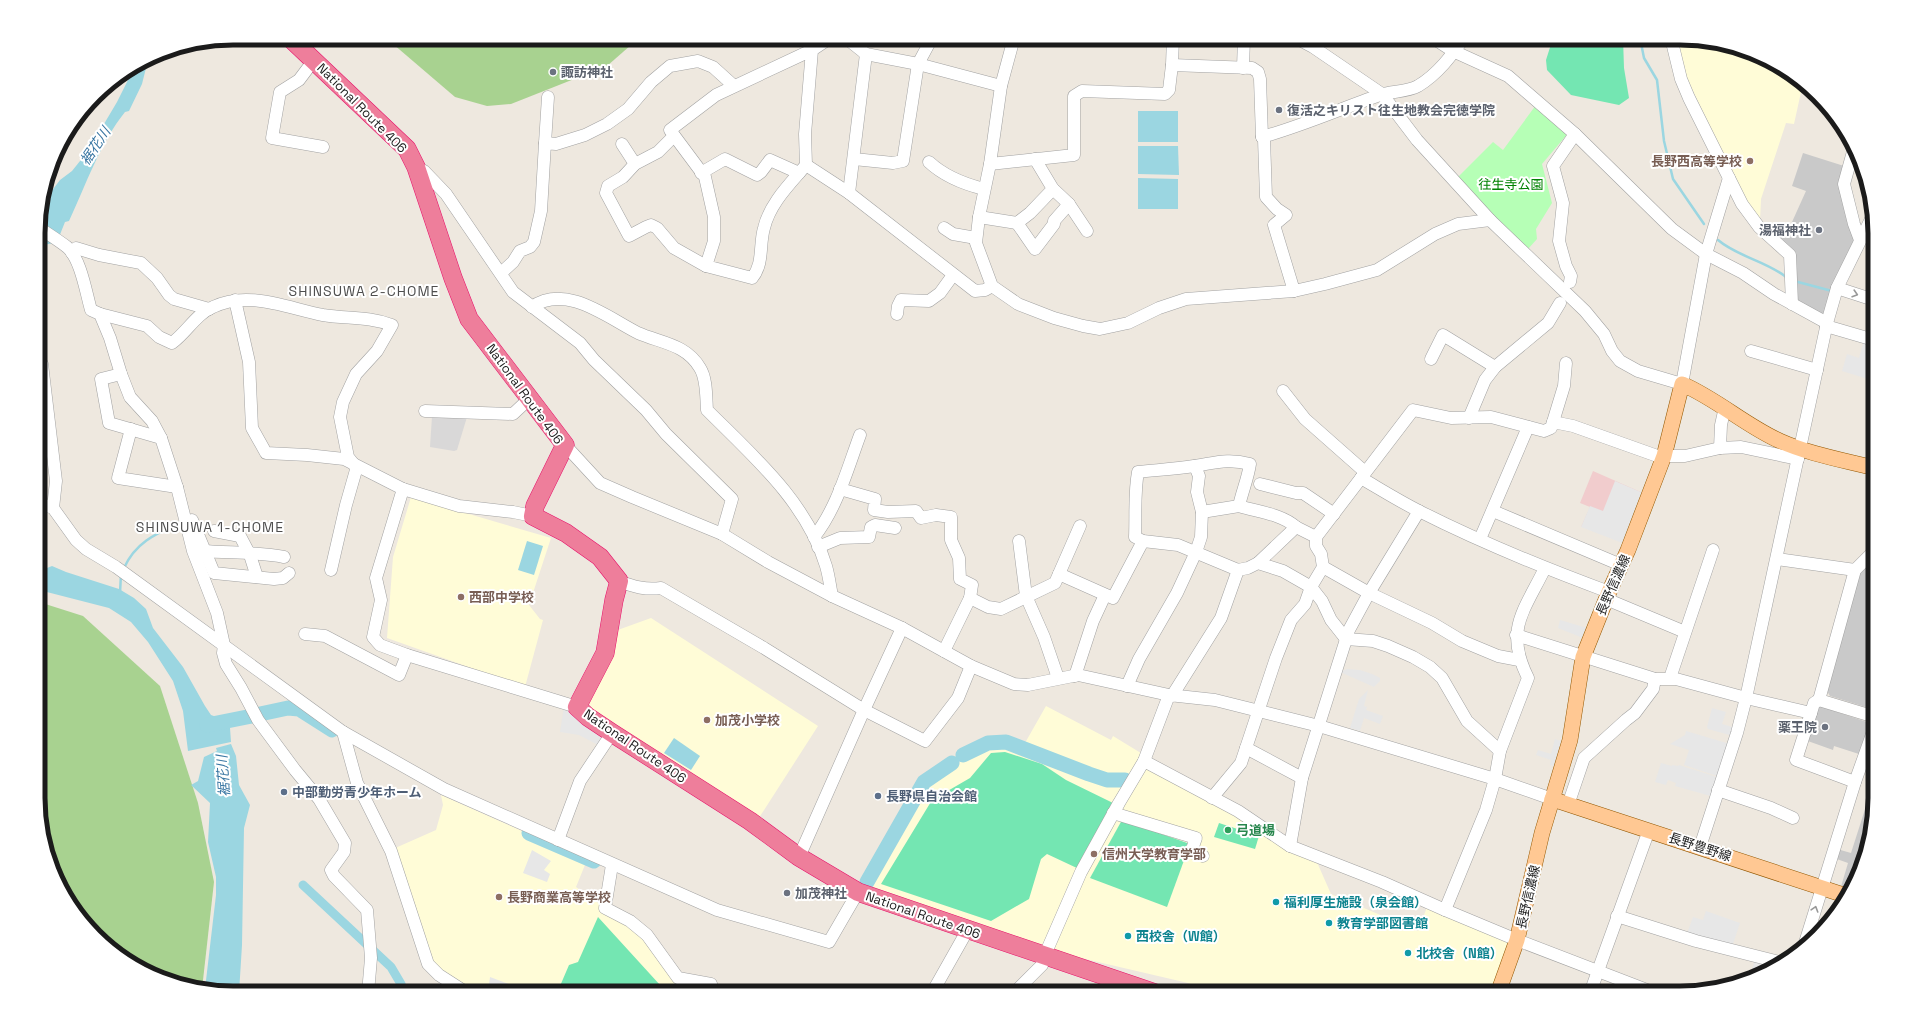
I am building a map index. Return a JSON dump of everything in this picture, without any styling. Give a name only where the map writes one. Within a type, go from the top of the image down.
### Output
[{"type":"highway","name":"National Route 406","points":[[298,45],[407,150],[416,167],[453,278],[469,319],[565,445],[535,506],[533,516]]},
{"type":"highway","points":[[533,516],[566,533],[589,548],[600,557],[619,581]]},
{"type":"highway","name":"National Route 406","points":[[619,581],[614,600],[605,653],[577,707],[588,717],[750,821],[799,857],[858,892],[1044,957],[1133,986]]},
{"type":"main road","points":[[1682,384],[1700,392],[1779,440],[1799,454],[1868,467]]},
{"type":"main road","name":"長野信濃線","points":[[1501,986],[1517,940],[1552,800],[1570,740],[1583,657],[1664,457],[1682,384]]},
{"type":"main road","name":"長野豊野線","points":[[1552,800],[1841,894]]},
{"type":"street","points":[[812,50],[802,169],[776,201],[764,228],[758,271],[752,278],[706,266],[674,248],[657,228],[651,225],[629,236],[606,192],[608,186],[623,177],[635,164],[658,152],[672,133],[716,95],[812,50],[820,45]]},
{"type":"street","points":[[855,45],[866,54],[918,64],[1002,86]]},
{"type":"street","points":[[854,159],[893,163],[903,161],[918,64],[928,45]]},
{"type":"street","points":[[1012,45],[1002,86],[990,164],[978,217],[976,243],[992,286],[1018,304],[1069,323],[1100,328],[1128,323],[1159,308],[1186,299],[1294,291],[1377,270],[1435,234],[1458,224],[1490,220]]},
{"type":"street","points":[[990,164],[1074,155],[1074,96],[1082,91],[1165,94],[1169,90],[1173,45]]},
{"type":"street","points":[[1243,68],[1244,45]]},
{"type":"street","points":[[1309,45],[1382,94],[1417,140],[1490,220],[1585,311],[1604,334],[1612,351],[1620,361],[1638,371],[1682,384],[1706,254],[1729,178]]},
{"type":"street","points":[[1444,45],[1453,51],[1508,76],[1575,134],[1672,229],[1706,254],[1743,272],[1774,294],[1827,325],[1868,338]]},
{"type":"street","points":[[1262,137],[1287,130],[1382,94],[1417,86],[1449,60],[1453,51],[1458,45]]},
{"type":"street","points":[[1673,45],[1681,79],[1704,130],[1742,204],[1759,227],[1790,255],[1792,304]]},
{"type":"street","points":[[849,193],[866,54]]},
{"type":"street","points":[[314,60],[299,80],[280,92],[272,138],[323,147]]},
{"type":"street","points":[[545,143],[556,144],[570,140],[585,135],[607,124],[628,109],[651,82],[670,66],[698,62],[713,67],[734,86]]},
{"type":"street","points":[[1172,65],[1252,68],[1258,72],[1260,80],[1262,137],[1264,139],[1266,197],[1277,209],[1286,215],[1274,225],[1294,291]]},
{"type":"street","points":[[500,273],[513,262],[520,251],[530,247],[534,242],[541,211],[548,97]]},
{"type":"street","points":[[672,133],[705,177],[714,217],[714,241],[706,266]]},
{"type":"street","points":[[1570,282],[1571,276],[1566,266],[1559,241],[1563,203],[1553,166],[1575,134]]},
{"type":"street","points":[[622,144],[635,164]]},
{"type":"street","points":[[1852,156],[1844,184],[1854,224],[1860,240]]},
{"type":"street","points":[[701,173],[725,159],[757,175],[770,160],[802,169],[849,193],[975,291],[985,290],[992,286]]},
{"type":"street","points":[[1035,159],[1053,189],[1069,204],[1088,231]]},
{"type":"street","points":[[929,162],[938,171],[966,185],[984,189]]},
{"type":"street","points":[[416,167],[424,171],[446,194],[513,292],[580,344],[594,360],[646,410],[671,440],[732,499],[722,534]]},
{"type":"street","points":[[978,217],[1017,223],[1030,213],[1053,189]]},
{"type":"street","points":[[1017,223],[1035,249],[1054,224],[1054,221],[1069,204]]},
{"type":"street","points":[[1700,847],[1737,734],[1746,698],[1827,325],[1837,288],[1868,225]]},
{"type":"street","points":[[944,228],[953,234],[976,238]]},
{"type":"street","points":[[45,232],[70,250],[79,269],[91,310],[100,314],[147,326],[159,338],[172,343],[180,337],[203,312],[235,300],[257,300],[323,315],[378,320],[392,325],[377,350],[356,374],[343,402],[340,417],[343,434],[348,457],[356,467],[356,470],[346,505],[331,570]]},
{"type":"street","points":[[70,250],[76,248],[99,255],[141,263],[157,278],[174,299],[209,309]]},
{"type":"street","points":[[897,314],[898,306],[901,300],[929,301],[940,293],[954,275]]},
{"type":"street","points":[[1837,288],[1868,298]]},
{"type":"street","points":[[532,307],[540,301],[552,299],[566,300],[582,304],[595,309],[639,333],[678,346],[689,355],[700,368],[704,381],[707,410],[766,468],[784,489],[816,542],[826,565],[832,596]]},
{"type":"street","points":[[235,300],[249,362],[252,394],[252,428],[266,453],[344,459],[356,467],[403,489],[459,506],[513,512],[533,516]]},
{"type":"street","points":[[1469,418],[1485,380],[1495,367],[1548,323],[1560,303]]},
{"type":"street","points":[[100,314],[130,396],[152,421],[161,438],[174,470],[193,551],[217,613],[224,645],[223,653],[226,664],[242,688],[258,720],[295,770],[319,799],[345,843],[344,852],[331,870],[334,876],[367,910],[371,958],[369,986]]},
{"type":"street","points":[[1431,360],[1443,334],[1495,367]]},
{"type":"street","points":[[1751,352],[1817,370]]},
{"type":"street","points":[[1212,798],[1241,763],[1260,710],[1276,658],[1291,620],[1305,604],[1311,586],[1323,567],[1321,554],[1316,546],[1316,537],[1413,410],[1451,418],[1491,417],[1544,431],[1551,428],[1553,422],[1564,386],[1566,363]]},
{"type":"street","points":[[121,374],[101,380],[109,423],[161,438]]},
{"type":"street","points":[[45,389],[56,480],[53,508]]},
{"type":"street","points":[[1283,391],[1305,419],[1363,475],[1419,511],[1607,595],[1685,632]]},
{"type":"street","points":[[425,411],[513,414],[530,398]]},
{"type":"street","points":[[1720,448],[1721,424],[1724,407]]},
{"type":"street","points":[[1553,422],[1573,426],[1664,457],[1685,456],[1720,448],[1741,447],[1799,454]]},
{"type":"street","points":[[1480,539],[1528,427]]},
{"type":"street","points":[[131,430],[118,478],[177,488]]},
{"type":"street","points":[[816,542],[840,489],[860,435]]},
{"type":"street","points":[[565,445],[600,482],[632,497],[722,534],[768,562],[832,596],[902,628],[971,666],[1014,684],[1028,685],[1058,678],[1075,676],[1171,696],[1216,700],[1319,726],[1495,779],[1552,800]]},
{"type":"street","points":[[1239,506],[1250,464],[1239,461],[1223,460],[1195,466],[1138,472],[1135,486],[1135,537],[1143,541],[1178,545],[1238,570],[1248,568],[1258,563],[1296,527]]},
{"type":"street","points":[[1127,686],[1139,659],[1177,593],[1196,552],[1201,536],[1202,512],[1197,492],[1199,476],[1195,466]]},
{"type":"street","points":[[1260,484],[1296,493],[1303,493],[1334,514]]},
{"type":"street","points":[[403,489],[376,578],[380,600],[373,638],[380,645],[577,707]]},
{"type":"street","points":[[840,489],[875,499],[874,510],[888,512],[916,511],[921,518],[936,515],[951,517],[951,540],[959,558],[960,578],[972,585],[970,598],[944,651]]},
{"type":"street","points":[[45,505],[53,508],[76,540],[86,549],[116,567],[342,732],[444,789],[612,865],[717,910],[829,942],[858,892]]},
{"type":"street","points":[[1202,512],[1239,506],[1262,513],[1274,514],[1316,537]]},
{"type":"street","points":[[182,507],[186,508],[190,515],[214,573],[274,579],[283,578],[289,573]]},
{"type":"street","points":[[1290,846],[1302,778],[1346,639],[1369,593],[1419,511]]},
{"type":"street","points":[[1493,511],[1621,565]]},
{"type":"street","points":[[816,542],[840,538],[869,537],[871,527],[876,525],[895,528]]},
{"type":"street","points":[[970,598],[988,607],[1001,609],[1055,583],[1080,526]]},
{"type":"street","points":[[214,530],[240,536],[250,555],[257,577]]},
{"type":"street","points":[[1019,541],[1026,596],[1044,637],[1058,678]]},
{"type":"street","points":[[1059,574],[1113,598],[1143,541]]},
{"type":"street","points":[[1670,678],[1713,550]]},
{"type":"street","points":[[204,551],[250,555],[268,554],[284,557]]},
{"type":"street","points":[[1855,782],[1796,760],[1814,703],[1819,700],[1855,570],[1868,557]]},
{"type":"street","points":[[1777,559],[1855,570]]},
{"type":"street","points":[[1258,563],[1283,571],[1311,586],[1322,601],[1330,620],[1346,639],[1372,641],[1388,646],[1413,657],[1430,667],[1442,678],[1467,721],[1500,751]]},
{"type":"street","points":[[1323,567],[1369,593],[1432,623],[1462,641],[1498,656],[1519,660]]},
{"type":"street","points":[[1445,910],[1470,850],[1495,779],[1500,751],[1528,678],[1519,660],[1516,635],[1519,620],[1545,568]]},
{"type":"street","points":[[1021,986],[1042,965],[1044,957],[1081,872],[1144,761],[1171,696],[1221,618],[1238,570]]},
{"type":"street","points":[[619,581],[633,587],[649,590],[661,588],[752,640],[864,710],[925,741],[958,698],[971,666]]},
{"type":"street","points":[[1075,676],[1093,621],[1105,595]]},
{"type":"street","points":[[799,857],[902,628]]},
{"type":"street","points":[[305,634],[325,636],[399,675],[407,654]]},
{"type":"street","points":[[1516,635],[1655,679],[1663,680],[1670,678],[1811,713]]},
{"type":"street","points":[[1568,805],[1584,758],[1635,713],[1652,689],[1655,679]]},
{"type":"street","points":[[1819,700],[1868,715]]},
{"type":"street","points":[[342,732],[357,782],[390,851],[428,964],[439,975],[456,986]]},
{"type":"street","points":[[558,840],[580,781],[612,733]]},
{"type":"street","points":[[1807,936],[1855,782],[1868,746]]},
{"type":"street","points":[[1246,748],[1302,778]]},
{"type":"street","points":[[1144,761],[1238,811],[1290,846],[1382,882],[1517,940],[1637,986]]},
{"type":"street","points":[[1718,790],[1771,808],[1793,818]]},
{"type":"street","points":[[1114,813],[1196,838],[1191,852],[1203,856]]},
{"type":"street","points":[[1593,986],[1648,830]]},
{"type":"street","points":[[612,865],[605,908],[630,921],[647,935],[678,978],[711,984],[711,986]]},
{"type":"street","points":[[1617,916],[1696,941],[1774,961]]},
{"type":"street","points":[[936,986],[967,930]]},
{"type":"shaded area","name":"長野西高等学校","points":[[1679,45],[1692,45],[1729,51],[1752,59],[1774,70],[1801,90],[1794,124],[1786,123],[1761,199],[1760,221],[1745,198],[1688,81]]},
{"type":"shaded area","name":"湯福神社","points":[[1803,153],[1844,166],[1855,239],[1825,318],[1796,301],[1792,254],[1777,239],[1792,222],[1806,191],[1792,186]]},
{"type":"shaded area","points":[[1864,340],[1868,341],[1868,379],[1842,371],[1847,354],[1859,358]]},
{"type":"shaded area","points":[[432,416],[467,417],[457,450],[454,451],[430,447]]},
{"type":"shaded area","points":[[1593,471],[1643,493],[1581,527],[1590,507],[1580,503]]},
{"type":"shaded area","points":[[1615,481],[1643,493],[1625,544],[1581,527],[1590,506],[1603,511]]},
{"type":"shaded area","name":"西部中学校","points":[[411,497],[551,538],[529,605],[540,619],[543,620],[525,687],[387,638],[393,557]]},
{"type":"shaded area","points":[[1868,561],[1868,708],[1830,696],[1827,691],[1862,567]]},
{"type":"shaded area","name":"加茂小学校","points":[[651,618],[818,726],[757,821],[596,714],[589,704],[589,697],[615,631]]},
{"type":"shaded area","points":[[1560,620],[1587,628],[1583,638],[1558,628]]},
{"type":"shaded area","points":[[1347,669],[1360,670],[1372,674],[1380,678],[1380,681],[1374,687],[1340,672]]},
{"type":"shaded area","points":[[1368,690],[1364,706],[1367,707],[1366,710],[1383,716],[1380,724],[1364,718],[1360,731],[1350,728],[1359,699]]},
{"type":"shaded area","points":[[1816,705],[1868,722],[1868,738],[1862,755],[1834,746],[1833,750],[1805,740]]},
{"type":"shaded area","name":"信州大学教育学部","points":[[1046,706],[1111,740],[1113,736],[1316,860],[1331,894],[1418,931],[1427,907],[1511,939],[1494,986],[1196,986],[1051,951],[868,885],[925,785],[1000,736],[1025,743]]},
{"type":"shaded area","points":[[564,707],[605,735],[600,746],[579,735],[560,732]]},
{"type":"shaded area","points":[[1712,708],[1726,712],[1722,724],[1736,728],[1733,736],[1708,729],[1707,727]]},
{"type":"shaded area","points":[[1686,731],[1730,744],[1720,777],[1684,765],[1689,750],[1670,744],[1685,735]]},
{"type":"shaded area","points":[[1555,739],[1564,742],[1557,767],[1550,765],[1551,760],[1536,755],[1538,750],[1551,754]]},
{"type":"shaded area","points":[[1661,763],[1672,766],[1679,765],[1720,778],[1714,797],[1675,786],[1676,783],[1668,780],[1666,785],[1655,782]]},
{"type":"shaded area","name":"長野商業高等学校","points":[[441,795],[587,860],[576,887],[645,937],[670,976],[699,986],[462,986],[439,972],[426,951],[393,849],[436,830],[443,805]]},
{"type":"shaded area","points":[[1868,800],[1868,810],[1862,847],[1854,870],[1843,891],[1840,890],[1848,863],[1834,858],[1837,849],[1851,853]]},
{"type":"shaded area","points":[[532,850],[551,861],[544,870],[550,874],[547,882],[523,873]]},
{"type":"shaded area","points":[[1706,911],[1740,923],[1732,947],[1686,936],[1693,917],[1703,920]]},
{"type":"shaded area","points":[[1755,959],[1770,963],[1763,967],[1751,972]]},
{"type":"shaded area","points":[[490,977],[514,986],[489,986]]},
{"type":"green space","points":[[394,45],[631,45],[607,66],[511,104],[487,106],[455,97]]},
{"type":"green space","points":[[1551,45],[1623,45],[1624,68],[1629,98],[1619,105],[1571,95],[1547,70],[1546,60]]},
{"type":"green space","name":"往生寺公園","points":[[1536,105],[1570,131],[1542,164],[1552,203],[1536,229],[1537,239],[1528,249],[1456,179],[1493,142],[1503,150]]},
{"type":"green space","points":[[45,604],[83,616],[160,686],[198,803],[214,882],[203,983],[184,980],[161,972],[139,961],[100,931],[70,892],[59,870],[51,847],[45,810]]},
{"type":"green space","points":[[1005,752],[1042,764],[1066,780],[1113,803],[1079,869],[1047,854],[1041,859],[1029,899],[991,921],[881,884],[932,800],[970,778],[991,753]]},
{"type":"green space","points":[[1122,820],[1190,844],[1167,907],[1090,878]]},
{"type":"green space","name":"弓道場","points":[[1219,823],[1259,836],[1255,849],[1214,837]]},
{"type":"green space","points":[[598,917],[660,986],[560,986],[569,965],[578,962]]},
{"type":"water","name":"裾花川","points":[[147,66],[142,84],[129,111],[125,112],[108,137],[69,221],[65,222],[59,237],[54,243],[45,245],[45,221],[49,194],[60,180],[72,171],[88,151],[117,102],[130,76]]},
{"type":"water","points":[[1138,111],[1178,111],[1178,142],[1138,142]]},
{"type":"water","points":[[1138,146],[1178,146],[1179,175],[1138,174]]},
{"type":"water","points":[[1138,178],[1178,179],[1178,209],[1138,209]]},
{"type":"water","points":[[527,541],[543,546],[534,575],[518,570]]},
{"type":"water","points":[[52,566],[119,589],[134,598],[146,609],[153,628],[183,667],[211,715],[225,720],[230,728],[231,742],[188,751],[183,711],[173,681],[148,642],[131,622],[109,608],[45,592],[45,568]]},
{"type":"water","points":[[674,738],[700,756],[691,770],[664,753]]},
{"type":"water","name":"裾花川","points":[[231,744],[236,756],[239,785],[250,805],[244,828],[242,945],[239,986],[221,986],[206,983],[216,895],[216,877],[208,842],[210,803],[191,785],[198,781],[204,757],[217,751],[216,748]]},
{"type":"waterway","points":[[1641,45],[1644,58],[1657,80],[1664,141],[1673,179],[1704,224]]},
{"type":"waterway","points":[[1718,240],[1734,251],[1770,267],[1786,277]]},
{"type":"waterway","points":[[1798,282],[1832,291]]},
{"type":"waterway","points":[[124,568],[134,552],[147,540],[179,523]]},
{"type":"waterway","points":[[120,593],[121,574]]},
{"type":"waterway","points":[[260,714],[288,708],[299,709],[332,730]]},
{"type":"waterway","points":[[207,725],[252,716]]},
{"type":"waterway","points":[[963,755],[988,743],[1006,742],[1107,780],[1125,780]]},
{"type":"waterway","points":[[867,882],[924,782],[952,763]]},
{"type":"waterway","points":[[529,833],[594,861]]},
{"type":"waterway","points":[[303,885],[391,967],[402,986]]},
{"type":"place","name":"諏訪神社","points":[[553,72]]},
{"type":"place","name":"復活之キリスト往生地教会完徳学院","points":[[1279,110]]},
{"type":"place","name":"長野西高等学校","points":[[1750,161]]},
{"type":"place","name":"湯福神社","points":[[1819,230]]},
{"type":"place","name":"西部中学校","points":[[461,597]]},
{"type":"place","name":"加茂小学校","points":[[707,720]]},
{"type":"place","name":"薬王院","points":[[1825,727]]},
{"type":"place","name":"中部勤労青少年ホーム","points":[[284,792]]},
{"type":"place","name":"長野県自治会館","points":[[878,796]]},
{"type":"place","name":"弓道場","points":[[1228,830]]},
{"type":"place","name":"信州大学教育学部","points":[[1094,854]]},
{"type":"place","name":"加茂神社","points":[[787,893]]},
{"type":"place","name":"長野商業高等学校","points":[[499,897]]},
{"type":"place","name":"福利厚生施設（泉会館）","points":[[1276,902]]},
{"type":"place","name":"教育学部図書館","points":[[1329,923]]},
{"type":"place","name":"西校舎（W館）","points":[[1128,936]]},
{"type":"place","name":"北校舎（N館）","points":[[1408,953]]},
{"type":"district","name":"SHINSUWA 2-CHOME","points":[[364,291]]},
{"type":"district","name":"SHINSUWA 1-CHOME","points":[[210,527]]}]
